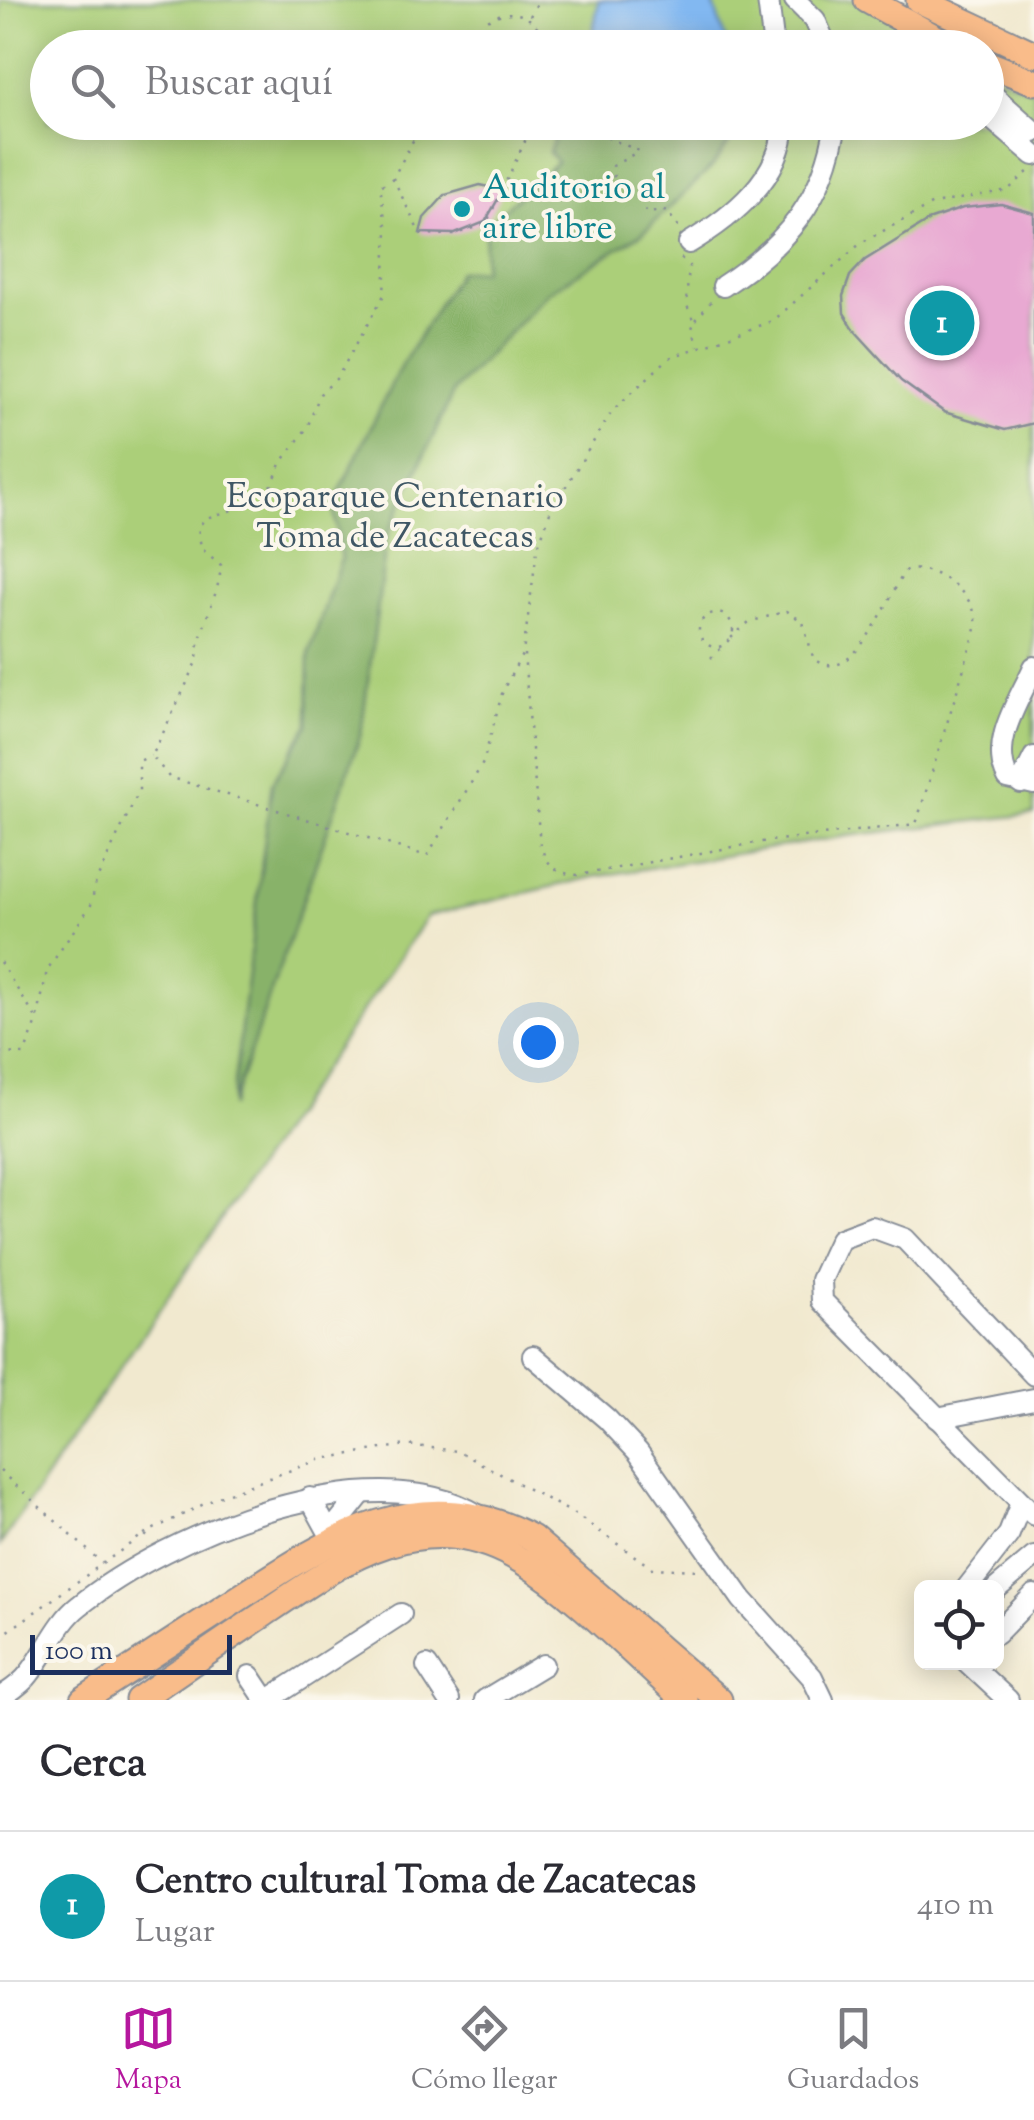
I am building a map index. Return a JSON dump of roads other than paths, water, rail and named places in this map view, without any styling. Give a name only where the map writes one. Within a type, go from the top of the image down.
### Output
[{"type":"main road","points":[[867,0],[919,30]]},
{"type":"main road","points":[[920,0],[983,30]]},
{"type":"main road","points":[[1004,40],[1034,54]]},
{"type":"main road","points":[[1004,70],[1034,82]]},
{"type":"main road","points":[[83,1700],[332,1535],[400,1516],[461,1514],[522,1532],[563,1561],[718,1700]]},
{"type":"main road","points":[[138,1700],[353,1555],[402,1539],[437,1537],[478,1542],[521,1560],[685,1700]]},
{"type":"street","points":[[768,0],[772,30]]},
{"type":"street","points":[[795,0],[819,30]]},
{"type":"street","points":[[902,21],[910,30]]},
{"type":"street","points":[[1004,106],[1034,132]]},
{"type":"street","points":[[1004,129],[1034,155]]},
{"type":"street","points":[[679,243],[744,204],[770,171],[779,140]]},
{"type":"street","points":[[723,286],[766,258],[814,201],[833,140]]},
{"type":"street","points":[[1034,667],[1003,738],[1000,762],[1008,778],[1028,783],[1034,757]]},
{"type":"street","points":[[973,1580],[1028,1509],[822,1301],[821,1280],[840,1239],[872,1227],[905,1239],[1034,1376]]},
{"type":"street","points":[[533,1356],[608,1419],[638,1452],[742,1599],[812,1677],[822,1700]]},
{"type":"street","points":[[937,1418],[1034,1399]]},
{"type":"street","points":[[0,1698],[26,1678],[76,1607],[167,1552],[270,1507],[310,1498],[424,1493],[453,1500],[486,1520]]},
{"type":"street","points":[[310,1498],[332,1535],[361,1494]]},
{"type":"street","points":[[1004,1581],[1034,1556]]},
{"type":"street","points":[[1004,1626],[1034,1595]]},
{"type":"street","points":[[250,1676],[267,1700],[402,1614]]},
{"type":"street","points":[[485,1700],[543,1665]]},
{"type":"street","points":[[427,1666],[449,1700]]},
{"type":"street","points":[[976,1670],[1008,1700]]},
{"type":"water","points":[[599,0],[712,0],[722,30],[593,30]]},
{"type":"place","name":"Auditorio al aire libre","points":[[462,209]]},
{"type":"place","name":"Centro cultural Toma de Zacatecas","points":[[942,323]]},
{"type":"park label","name":"Ecoparque Centenario Toma de Zacatecas","points":[[395,518]]}]
